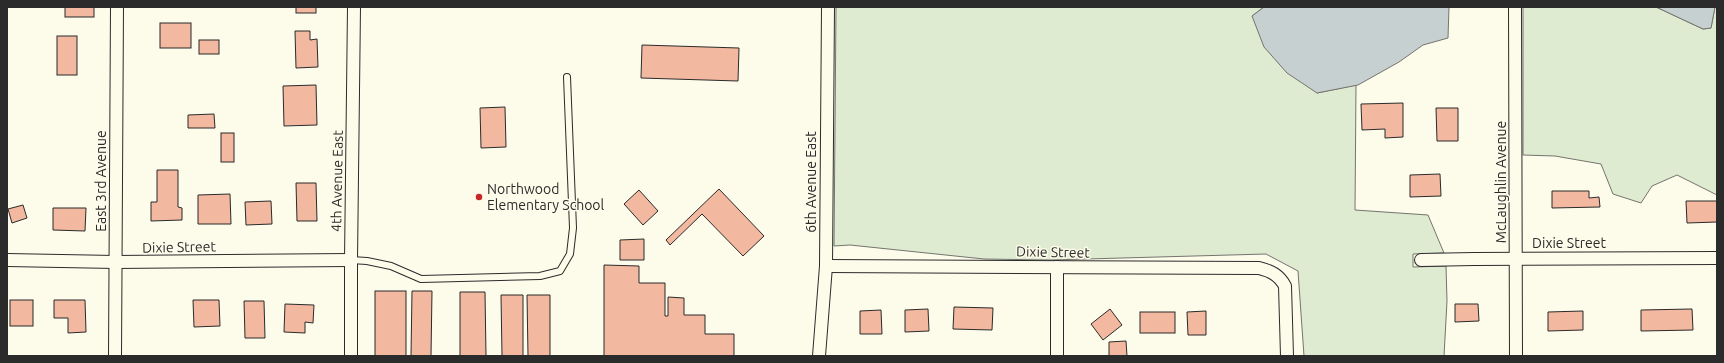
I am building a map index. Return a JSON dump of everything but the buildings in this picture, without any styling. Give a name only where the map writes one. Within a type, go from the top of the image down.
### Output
[{"type":"street","name":"East 3rd Avenue","points":[[115,356],[117,7]]},
{"type":"street","name":"4th Avenue East","points":[[351,356],[350,260],[354,7]]},
{"type":"street","name":"6th Avenue East","points":[[819,356],[826,266],[828,7]]},
{"type":"street","name":"McLaughlin Avenue","points":[[1515,7],[1516,356]]},
{"type":"street","name":"Dixie Street","points":[[1421,260],[1717,258]]},
{"type":"street","name":"Dixie Street","points":[[7,260],[115,262],[350,260]]},
{"type":"street","name":"Dixie Street","points":[[826,266],[1259,268],[1271,271],[1285,286],[1287,356]]},
{"type":"street","points":[[1057,267],[1057,356]]},
{"type":"lane","points":[[350,260],[366,260],[392,266],[421,279],[540,276],[560,271],[570,254],[572,228],[567,77]]},
{"type":"green space","points":[[836,7],[1264,7],[1252,16],[1317,93],[1356,85],[1355,210],[1428,215],[1444,253],[1413,254],[1413,267],[1446,266],[1447,301],[1444,356],[1304,356],[1298,271],[1266,254],[1050,260],[984,259],[850,245],[834,246]]},
{"type":"green space","points":[[1523,7],[1656,7],[1703,29],[1711,28],[1715,7],[1717,7],[1717,195],[1677,175],[1652,186],[1641,203],[1613,194],[1601,164],[1555,156],[1523,155]]},
{"type":"shaded area","points":[[1264,7],[1449,7],[1448,38],[1423,45],[1399,62],[1358,85],[1317,93],[1287,73],[1264,47],[1252,16]]},
{"type":"shaded area","points":[[1656,7],[1715,7],[1711,28],[1703,29]]},
{"type":"place","name":"Northwood Elementary School","points":[[479,197]]}]
